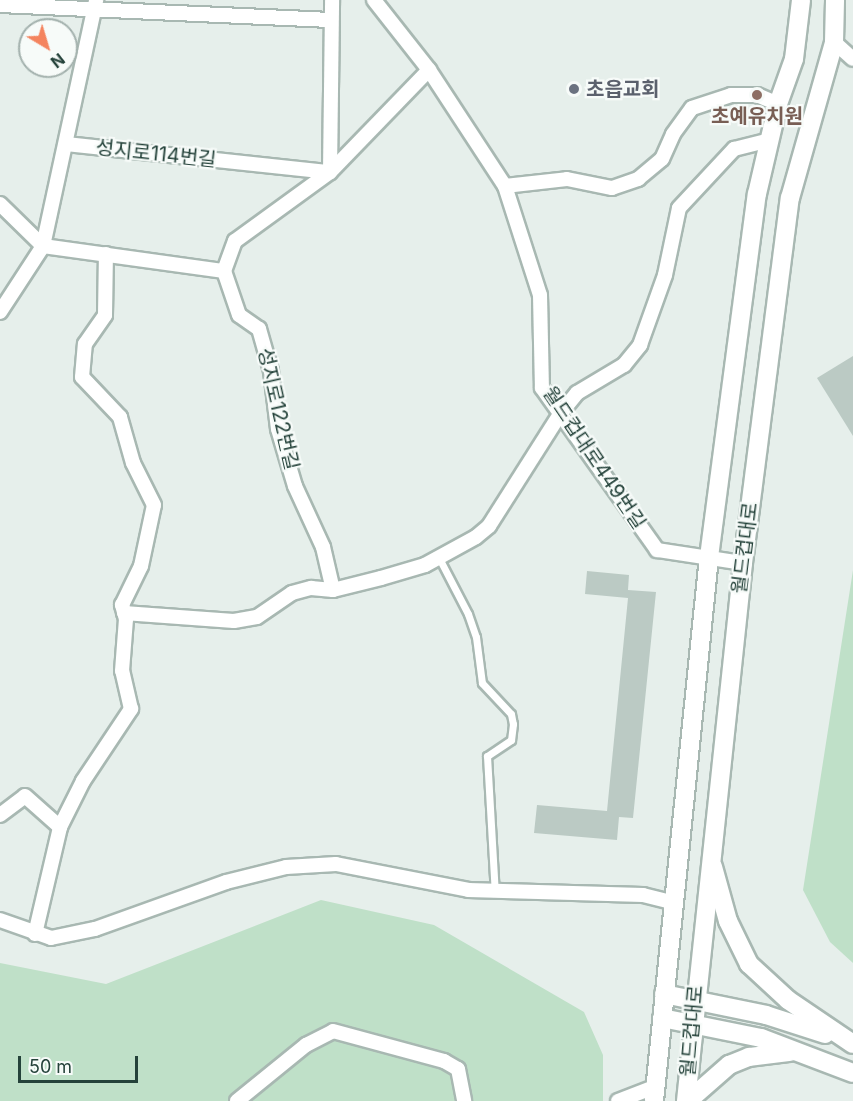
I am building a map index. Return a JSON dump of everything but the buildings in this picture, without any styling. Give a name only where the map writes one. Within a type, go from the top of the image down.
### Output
[{"type":"main road","name":"월드컵대로","points":[[654,1094],[709,558],[757,194],[778,104],[794,59],[801,0]]},
{"type":"main road","name":"월드컵대로","points":[[687,1101],[692,1023],[743,563],[790,198],[834,42],[834,0]]},
{"type":"main road","points":[[710,858],[728,921],[749,964],[788,1000],[853,1045]]},
{"type":"main road","points":[[664,994],[776,1018],[853,1045]]},
{"type":"main road","points":[[663,1018],[761,1038],[853,1073]]},
{"type":"main road","points":[[687,1101],[729,1065],[770,1053],[802,1052]]},
{"type":"street","points":[[330,172],[332,0]]},
{"type":"street","name":"월드컵대로449번길","points":[[374,0],[429,70],[505,186],[540,295],[542,388],[657,550],[743,563]]},
{"type":"street","points":[[0,5],[95,4],[331,20]]},
{"type":"street","name":"성지로114번길","points":[[0,312],[43,246],[95,4]]},
{"type":"street","points":[[834,42],[853,59]]},
{"type":"street","points":[[0,204],[43,246],[224,270],[235,241],[330,172],[429,70]]},
{"type":"street","points":[[505,186],[567,179],[612,188],[638,179],[662,159],[673,134],[692,108],[730,96],[757,95],[778,104]]},
{"type":"street","points":[[124,613],[234,621],[258,617],[292,593],[311,588],[333,590],[439,558],[489,526],[560,414],[577,393],[624,365],[640,345],[665,275],[679,208],[734,149],[769,140]]},
{"type":"street","name":"성지로114번길","points":[[66,144],[330,172]]},
{"type":"street","points":[[35,934],[60,827],[83,781],[131,709],[123,671],[124,613],[122,605],[141,566],[154,505],[133,463],[120,417],[82,377],[85,344],[105,315],[106,254]]},
{"type":"street","name":"성지로122번길","points":[[224,270],[239,315],[259,329],[271,371],[278,429],[295,486],[323,547],[333,590]]},
{"type":"street","points":[[0,815],[25,796],[60,827]]},
{"type":"street","points":[[0,920],[51,938],[95,929],[226,882],[286,867],[336,864],[495,893],[643,896],[672,902]]},
{"type":"street","points":[[237,1101],[306,1045],[333,1031],[444,1062],[458,1069],[464,1101]]},
{"type":"street","points":[[618,1101],[654,1094]]},
{"type":"lane","points":[[439,558],[468,614],[476,638],[482,683],[511,714],[513,724],[511,740],[488,756],[495,893]]},
{"type":"green space","points":[[853,570],[853,963],[830,942],[803,890]]},
{"type":"green space","points":[[321,900],[434,925],[584,1012],[603,1055],[603,1101],[0,1101],[0,963],[106,984]]},
{"type":"place","name":"초읍교회","points":[[574,89]]},
{"type":"place","name":"초예유치원","points":[[757,95]]}]
